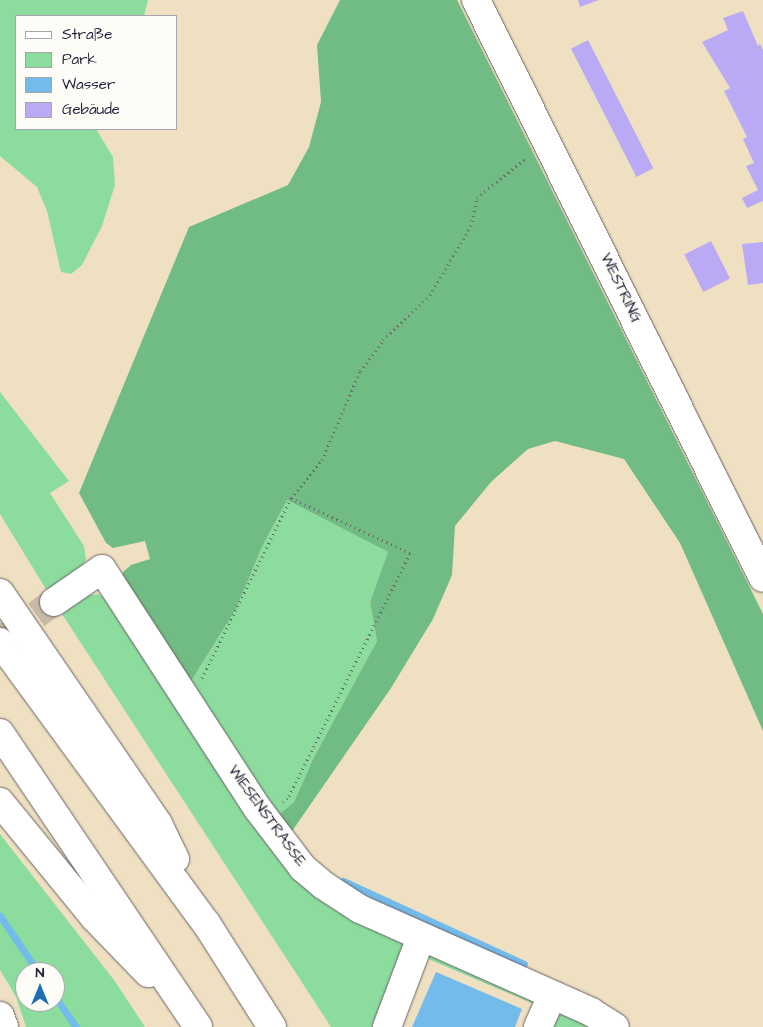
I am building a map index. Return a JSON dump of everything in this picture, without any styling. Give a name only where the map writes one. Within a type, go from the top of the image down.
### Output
[{"type":"main road","name":"WESTRING","points":[[476,0],[763,578]]},
{"type":"main road","name":"WIESENSTRASSE","points":[[54,602],[102,570],[265,818],[303,868],[323,886],[360,909],[552,994],[615,1027]]},
{"type":"main road","points":[[0,593],[158,824],[206,923]]},
{"type":"main road","points":[[0,642],[206,923],[272,1027]]},
{"type":"main road","points":[[0,734],[196,1024]]},
{"type":"main road","points":[[0,802],[94,917],[196,1024]]},
{"type":"main road","points":[[387,1027],[421,937]]},
{"type":"main road","points":[[538,1027],[552,994]]},
{"type":"main road","points":[[0,1016],[4,1027]]},
{"type":"path","points":[[182,692],[206,676],[291,498],[322,460],[360,371],[383,340],[430,295],[471,226],[477,198],[530,155]]},
{"type":"path","points":[[265,818],[289,796],[410,553],[291,498]]},
{"type":"green space","points":[[0,0],[148,0],[144,15],[15,15],[15,130],[97,130],[113,157],[115,185],[102,226],[82,265],[71,274],[61,272],[47,211],[37,187],[0,156]]},
{"type":"green space","points":[[340,0],[457,0],[763,614],[763,731],[680,543],[624,459],[555,441],[528,449],[491,482],[455,526],[452,575],[433,619],[391,688],[288,837],[274,819],[294,802],[314,757],[377,641],[370,602],[388,552],[287,500],[262,547],[236,609],[188,686],[122,579],[123,572],[131,565],[150,559],[145,541],[113,548],[106,543],[79,493],[189,227],[288,185],[309,147],[321,102],[317,45]]},
{"type":"green space","points":[[0,392],[69,481],[50,493],[84,546],[86,560],[76,574],[49,594],[0,514]]},
{"type":"green space","points":[[287,500],[388,552],[370,602],[377,641],[314,757],[294,802],[274,819],[188,686],[236,609],[262,547]]},
{"type":"green space","points":[[99,594],[114,605],[270,841],[409,939],[372,1027],[331,1027],[60,611],[81,596]]},
{"type":"green space","points":[[0,834],[114,980],[145,1027],[26,1027],[21,1012],[65,1012],[65,962],[15,962],[15,995],[0,970]]},
{"type":"green space","points":[[428,953],[535,991],[539,1006],[426,958]]},
{"type":"green space","points":[[564,1007],[604,1027],[553,1027]]},
{"type":"water","points":[[436,972],[522,1009],[515,1027],[412,1027]]},
{"type":"building","points":[[578,0],[599,0],[580,7]]},
{"type":"building","points":[[743,11],[758,46],[760,44],[763,50],[763,201],[747,208],[742,198],[758,190],[746,166],[754,163],[743,139],[747,137],[724,91],[730,88],[702,42],[728,30],[723,18]]},
{"type":"building","points":[[588,40],[653,168],[636,177],[571,49]]},
{"type":"building","points":[[711,241],[730,278],[703,292],[684,255]]},
{"type":"building","points":[[763,242],[763,283],[748,285],[742,244]]},
{"type":"waterway","points":[[343,881],[524,964]]},
{"type":"waterway","points":[[0,916],[31,962]]},
{"type":"waterway","points":[[65,1011],[76,1027]]},
{"type":"tunnel","points":[[2,639],[54,602]]}]
